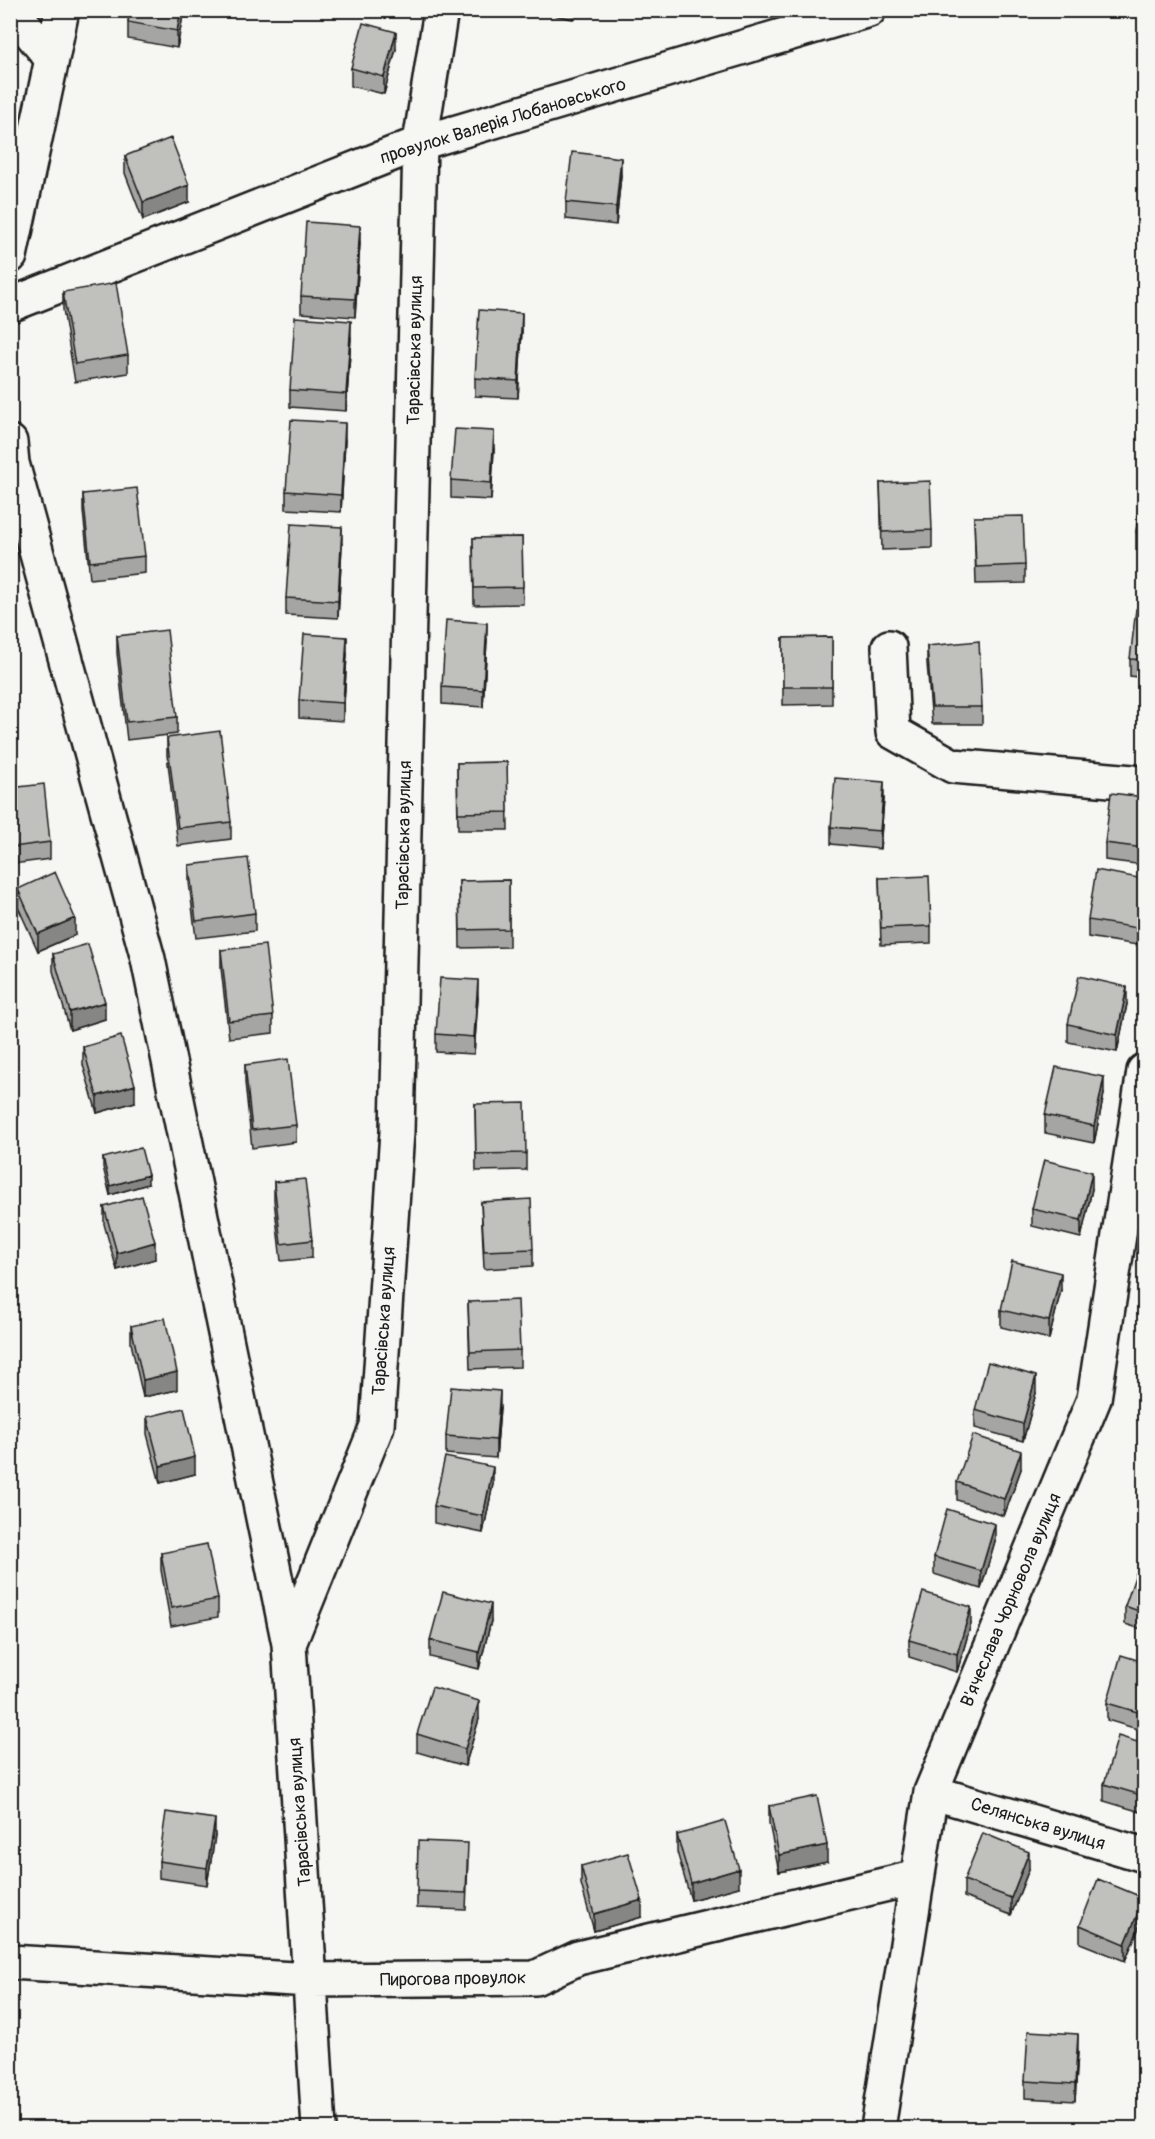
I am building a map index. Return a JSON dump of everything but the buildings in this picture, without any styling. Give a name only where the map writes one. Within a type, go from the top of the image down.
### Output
[{"type":"street","points":[[12,10],[52,59]]},
{"type":"street","points":[[10,256],[62,10]]},
{"type":"street","name":"Тарасівська вулиця","points":[[289,1644],[376,1426],[397,1132],[420,143],[441,10]]},
{"type":"street","name":"провулок Валерія Лобановського","points":[[10,305],[420,143],[869,10]]},
{"type":"street","name":"Тарасівська вулиця","points":[[10,442],[12,463],[148,958],[289,1644],[319,2128]]},
{"type":"street","points":[[889,647],[893,732],[953,766],[1144,783]]},
{"type":"street","name":"В'ячеслава Чорновола вулиця","points":[[878,2128],[931,1792],[1094,1400],[1144,1071]]},
{"type":"street","name":"Селянська вулиця","points":[[931,1792],[1144,1855]]},
{"type":"street","name":"Пирогова провулок","points":[[10,1962],[311,1980],[535,1978],[578,1958],[917,1877]]}]
